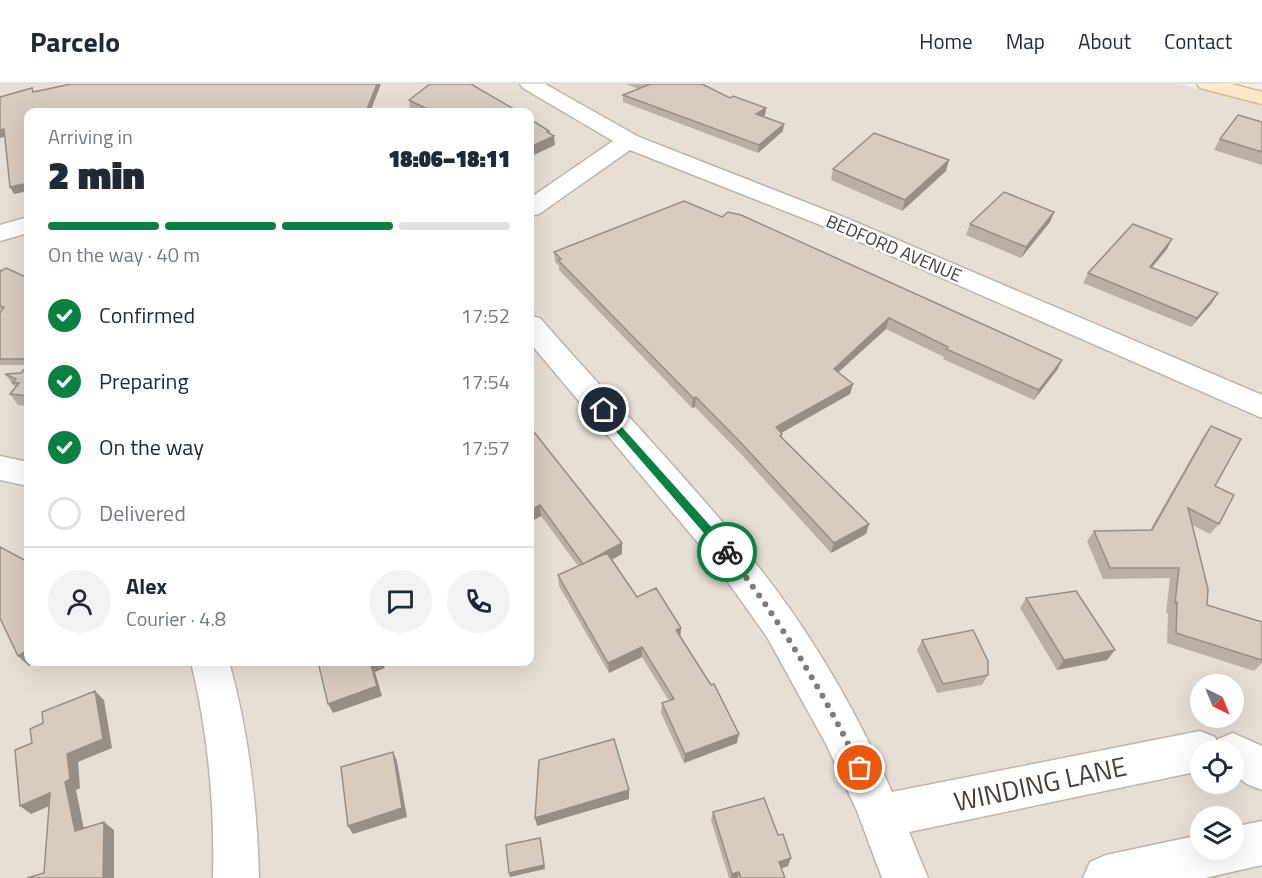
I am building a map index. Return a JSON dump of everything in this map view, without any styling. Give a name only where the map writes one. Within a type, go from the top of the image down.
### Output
[{"type":"main road","points":[[1207,84],[1262,98]]},
{"type":"street","name":"BEDFORD AVENUE","points":[[530,84],[629,140],[837,223],[1262,406]]},
{"type":"street","points":[[534,205],[629,140]]},
{"type":"street","points":[[0,233],[24,226]]},
{"type":"street","points":[[534,330],[708,529],[752,585],[818,687],[847,740],[881,816],[905,878]]},
{"type":"street","points":[[0,468],[24,473]]},
{"type":"street","points":[[211,666],[224,716],[231,761],[237,878]]},
{"type":"street","name":"WINDING LANE","points":[[881,816],[1190,752]]},
{"type":"street","points":[[1244,757],[1262,770]]},
{"type":"street","points":[[1106,878],[1262,843]]},
{"type":"shaded area","points":[[0,84],[1179,84],[1262,105],[1262,878],[0,878]]},
{"type":"building","points":[[71,84],[377,84],[368,108],[24,108],[24,184],[10,187],[4,129],[0,130],[0,97],[32,88],[33,92]]},
{"type":"building","points":[[430,84],[471,84],[512,108],[425,108],[409,100]]},
{"type":"building","points":[[645,84],[702,84],[730,98],[733,96],[766,108],[756,114],[784,124],[759,145],[623,95],[648,85]]},
{"type":"building","points":[[1238,115],[1262,122],[1262,152],[1220,139]]},
{"type":"building","points":[[534,122],[549,131],[547,132],[554,136],[534,145]]},
{"type":"building","points":[[874,133],[949,160],[905,200],[833,169]]},
{"type":"building","points":[[1004,192],[1054,212],[1026,247],[970,224]]},
{"type":"building","points":[[684,201],[722,217],[728,212],[741,215],[1062,360],[1039,390],[946,349],[948,347],[889,318],[834,369],[853,384],[776,427],[782,434],[780,436],[869,524],[834,543],[742,444],[696,397],[693,398],[558,260],[561,259],[554,252]]},
{"type":"building","points":[[1133,224],[1172,239],[1150,267],[1218,293],[1197,318],[1088,273]]},
{"type":"building","points":[[6,268],[24,276],[24,359],[0,359],[0,313],[4,307],[0,306],[1,271]]},
{"type":"building","points":[[24,370],[24,396],[10,394],[19,383],[13,383],[16,379],[5,374],[21,373]]},
{"type":"building","points":[[1211,426],[1241,439],[1215,486],[1234,495],[1219,524],[1188,508],[1208,589],[1207,605],[1262,622],[1262,660],[1176,633],[1177,602],[1175,603],[1179,568],[1110,568],[1094,531],[1152,530]]},
{"type":"building","points":[[534,432],[622,543],[583,564],[540,505],[534,508]]},
{"type":"building","points":[[0,547],[24,560],[24,652],[18,656],[0,618]]},
{"type":"building","points":[[607,553],[637,597],[656,588],[681,628],[676,630],[711,685],[714,684],[739,734],[685,754],[662,703],[674,699],[642,647],[608,663],[558,575]]},
{"type":"building","points":[[1076,591],[1115,650],[1064,660],[1026,598]]},
{"type":"building","points":[[973,630],[988,661],[988,675],[943,684],[922,640]]},
{"type":"building","points":[[319,666],[371,666],[377,686],[328,704]]},
{"type":"building","points":[[95,691],[103,739],[67,754],[70,779],[65,782],[75,831],[104,822],[103,878],[27,878],[44,873],[50,793],[20,806],[15,750],[32,743],[30,729],[43,723],[42,712]]},
{"type":"building","points":[[614,739],[629,790],[535,818],[539,760]]},
{"type":"building","points":[[393,752],[402,808],[348,826],[341,767]]},
{"type":"building","points":[[764,798],[778,835],[783,834],[791,858],[779,862],[785,878],[741,878],[739,872],[732,874],[713,812]]},
{"type":"building","points":[[540,838],[544,865],[509,873],[506,845]]},
{"type":"way so far","points":[[727,552],[804,662],[860,768]]},
{"type":"route","points":[[604,410],[727,552]]}]
